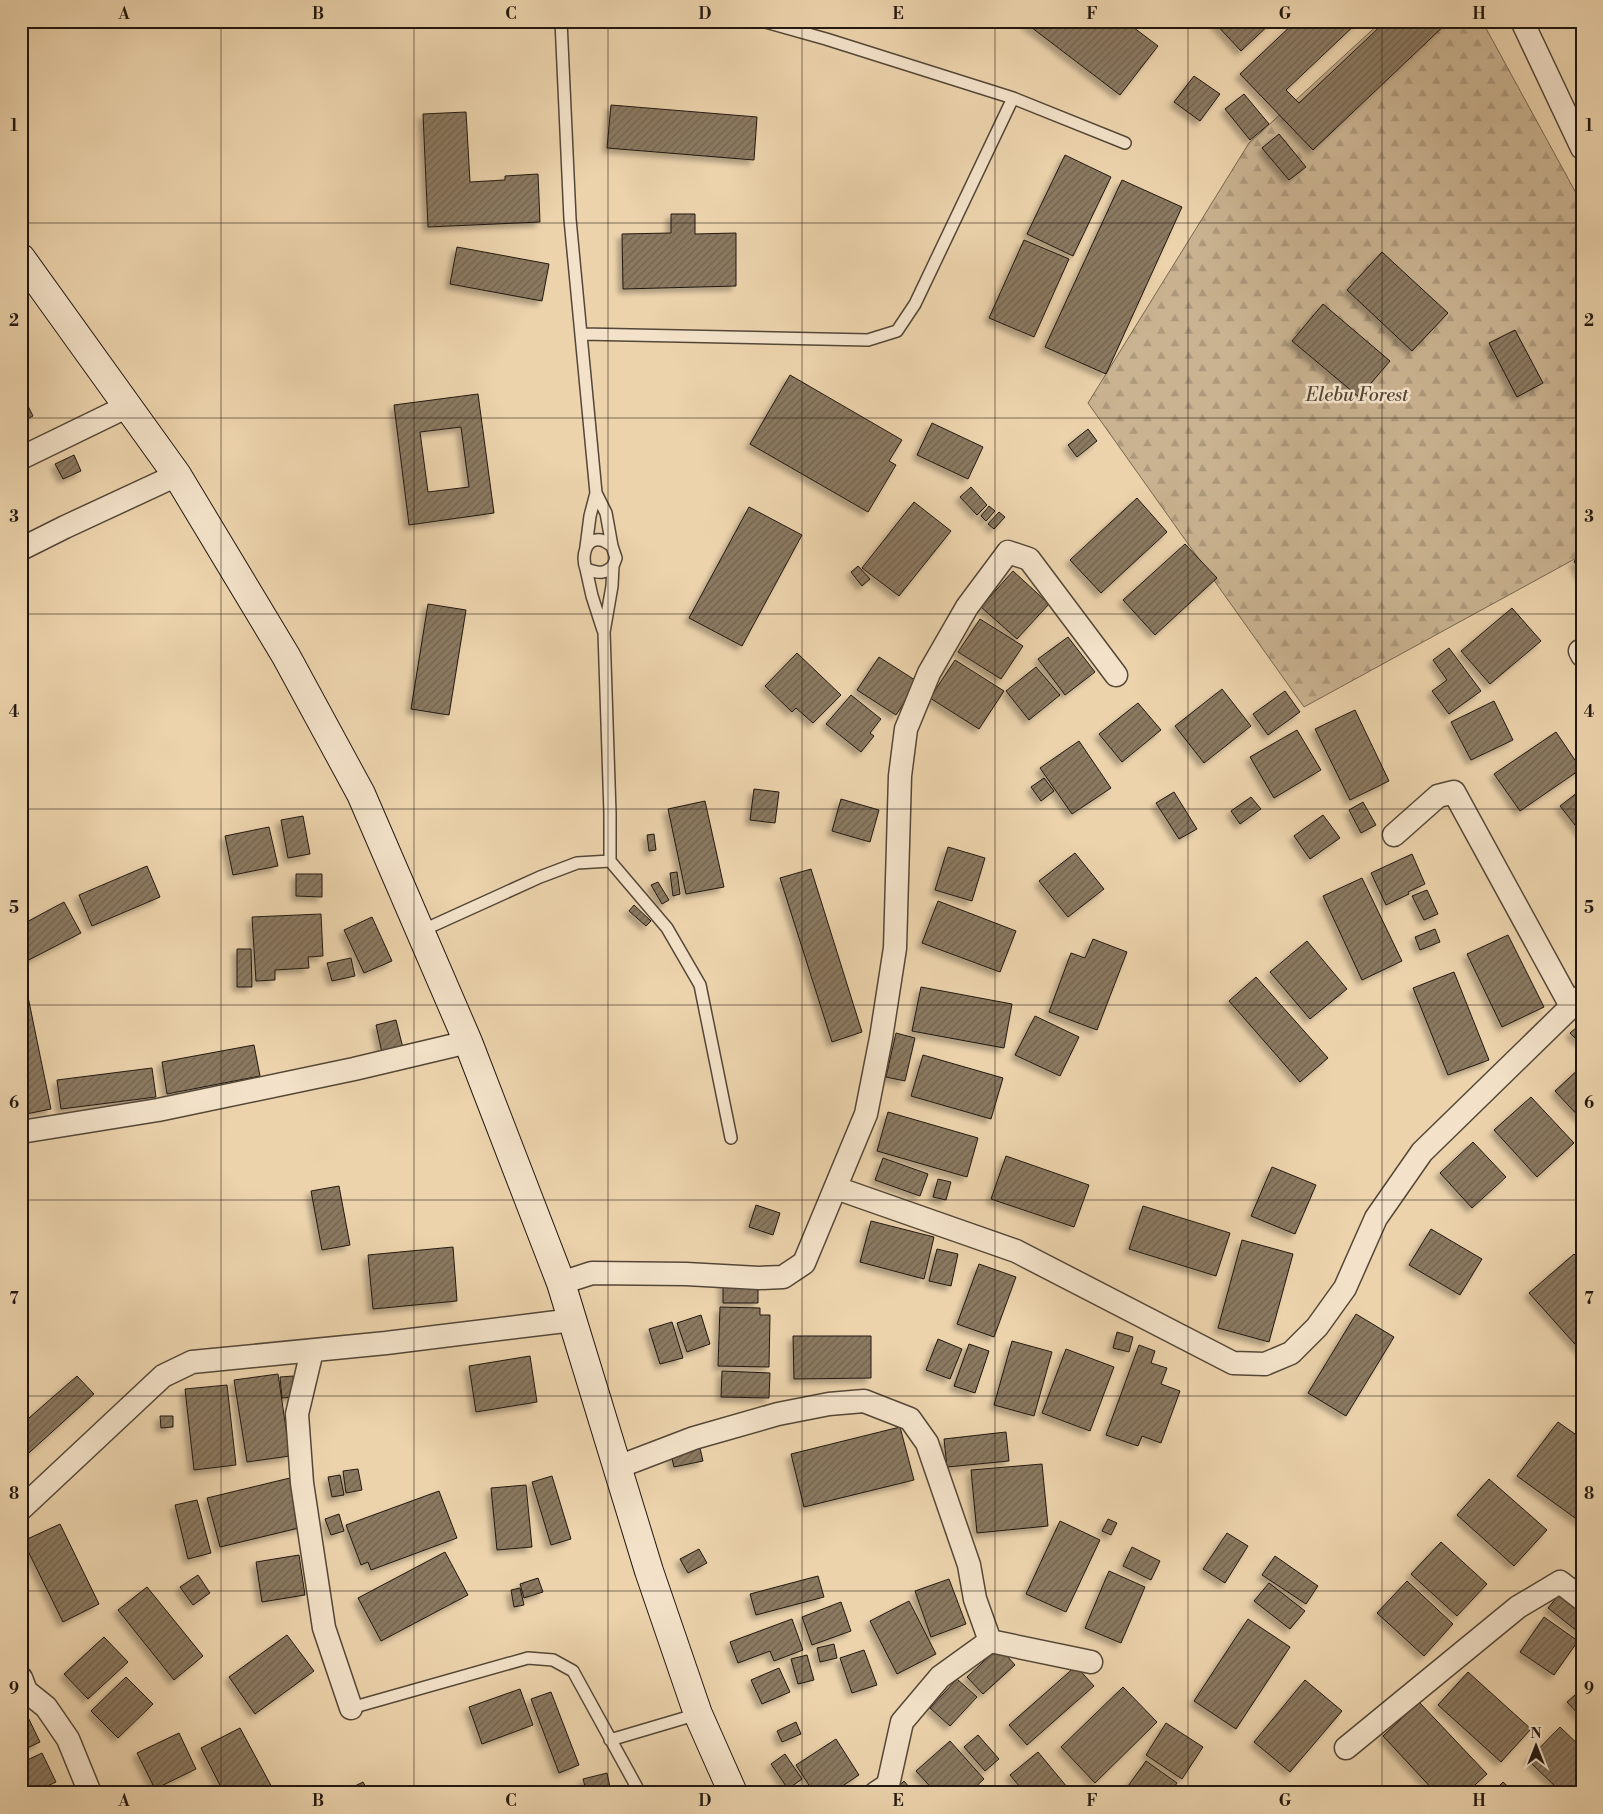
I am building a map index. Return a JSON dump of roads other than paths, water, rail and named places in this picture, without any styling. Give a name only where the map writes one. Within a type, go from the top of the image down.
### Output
[{"type":"main road","points":[[21,258],[177,475],[286,656],[361,794],[468,1042],[561,1283],[649,1571],[698,1714],[734,1793]]},
{"type":"street","points":[[1522,21],[1582,148]]},
{"type":"street","points":[[21,458],[128,406]]},
{"type":"street","points":[[21,549],[177,475]]},
{"type":"street","points":[[561,1283],[592,1273],[686,1274],[759,1278],[783,1277],[804,1263],[866,1114],[881,1038],[895,948],[900,776],[906,729],[929,673],[967,607],[1008,552],[1029,559],[1116,675]]},
{"type":"street","points":[[836,1188],[1016,1251],[1232,1363],[1265,1364],[1291,1353],[1317,1327],[1345,1288],[1376,1218],[1422,1152],[1577,1001],[1454,792],[1438,796],[1394,835]]},
{"type":"street","points":[[21,1132],[158,1110],[354,1069],[468,1042]]},
{"type":"street","points":[[21,1508],[163,1376],[192,1362],[312,1351],[573,1320]]},
{"type":"street","points":[[312,1351],[297,1414],[302,1483],[324,1628],[351,1708]]},
{"type":"street","points":[[618,1467],[694,1438],[778,1414],[829,1404],[864,1400],[910,1418],[928,1444],[969,1565],[976,1599],[990,1641]]},
{"type":"street","points":[[1346,1748],[1518,1607],[1560,1582],[1582,1599]]},
{"type":"street","points":[[876,1793],[888,1785],[902,1722],[940,1677],[990,1641],[1091,1662]]},
{"type":"street","points":[[21,1678],[26,1691],[46,1707],[68,1739],[90,1793]]},
{"type":"lane","points":[[561,21],[570,219],[596,493],[583,555],[592,596],[604,632]]},
{"type":"lane","points":[[762,21],[826,39],[1013,98],[1125,142]]},
{"type":"lane","points":[[582,334],[868,340],[897,331],[916,304],[1013,98]]},
{"type":"lane","points":[[596,493],[606,514],[616,558],[613,566],[612,586],[604,632],[610,861],[666,928],[700,985],[731,1138]]},
{"type":"lane","points":[[586,547],[592,541],[601,540],[612,546]]},
{"type":"lane","points":[[586,569],[598,573],[607,572],[613,566]]},
{"type":"lane","points":[[419,932],[540,877],[577,863],[610,861]]},
{"type":"lane","points":[[351,1708],[528,1658],[554,1660],[573,1671],[640,1793]]},
{"type":"lane","points":[[610,1740],[698,1714]]},
{"type":"park label","name":"Elebu Forest","points":[[1357,395]]}]
